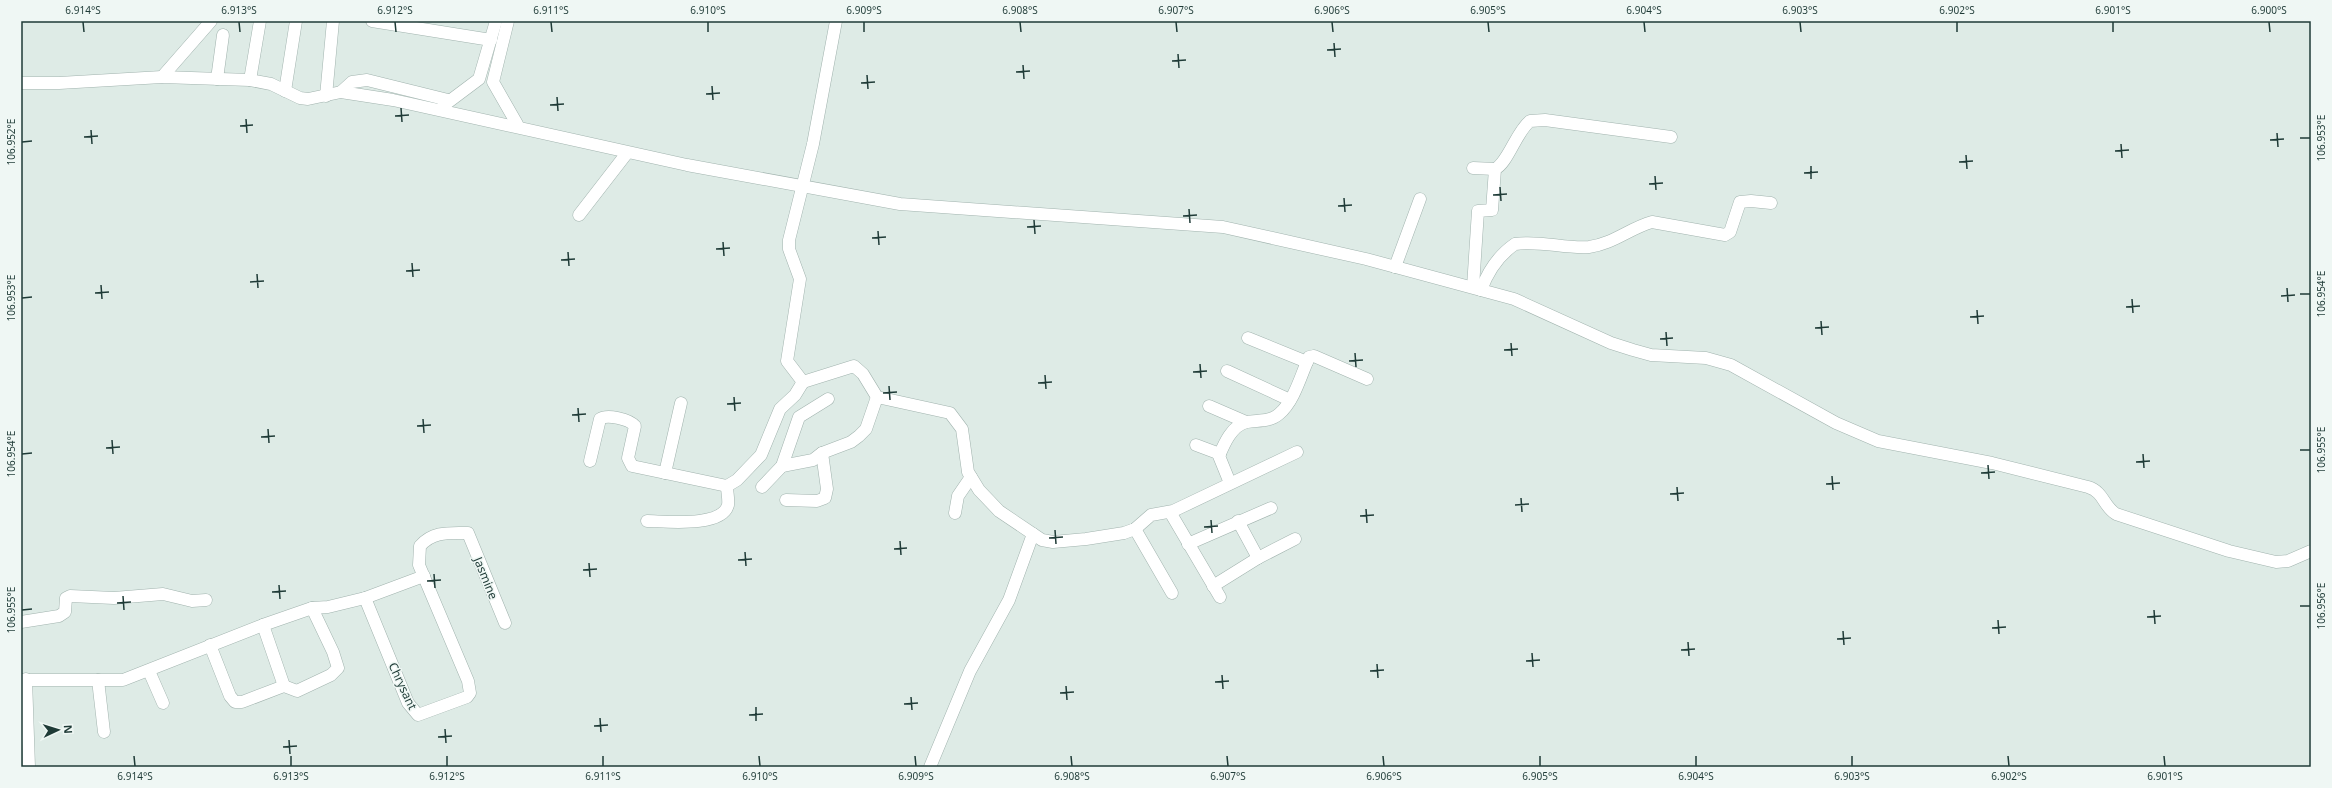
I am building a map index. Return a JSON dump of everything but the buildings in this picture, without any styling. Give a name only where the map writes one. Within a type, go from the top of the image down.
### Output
[{"type":"street","points":[[162,78],[211,21]]},
{"type":"street","points":[[250,80],[260,21]]},
{"type":"street","points":[[285,91],[296,21]]},
{"type":"street","points":[[326,96],[333,21]]},
{"type":"street","points":[[439,110],[448,100],[479,79],[496,21]]},
{"type":"street","points":[[508,21],[493,82],[517,124]]},
{"type":"street","points":[[803,382],[787,361],[800,279],[789,249],[788,240],[803,186],[836,21]]},
{"type":"street","points":[[379,22],[433,26],[491,40]]},
{"type":"street","points":[[217,78],[223,35]]},
{"type":"street","points":[[21,82],[59,83],[162,78],[217,78],[250,80],[271,84],[285,91],[308,99],[341,92],[439,110],[627,153],[803,186],[929,207],[1072,215],[1223,227],[1366,259],[1477,288],[1528,304],[1611,343],[1651,355],[1706,358],[1731,365],[1836,423],[1878,441],[1992,463],[2088,487],[2098,491],[2108,507],[2116,514],[2236,552],[2281,562],[2295,559],[2311,551]]},
{"type":"street","points":[[479,79],[493,82]]},
{"type":"street","points":[[341,92],[352,82],[367,80],[448,100]]},
{"type":"street","points":[[1473,168],[1495,169],[1501,165],[1523,126],[1536,119],[1670,137]]},
{"type":"street","points":[[579,215],[627,153]]},
{"type":"street","points":[[1477,288],[1478,211],[1491,211],[1493,209],[1495,169]]},
{"type":"street","points":[[1395,267],[1420,199]]},
{"type":"street","points":[[1477,288],[1492,266],[1507,249],[1515,244],[1590,246],[1615,241],[1652,222],[1725,235],[1730,232],[1740,202],[1770,203]]},
{"type":"street","points":[[1248,338],[1307,362]]},
{"type":"street","points":[[1230,483],[1220,461],[1220,454],[1234,430],[1246,422],[1274,418],[1280,414],[1290,400],[1309,357],[1314,356],[1367,379]]},
{"type":"street","points":[[590,461],[600,420],[608,417],[631,422],[634,426],[628,458],[630,463],[635,467],[727,486],[741,476],[761,454],[777,414],[803,382],[852,366],[856,367],[865,376],[877,397],[866,429],[851,442],[822,453],[813,460],[782,466]]},
{"type":"street","points":[[1227,371],[1290,400]]},
{"type":"street","points":[[877,397],[936,408],[954,416],[962,429],[965,459],[971,477],[985,498],[999,511],[1042,540],[1053,542],[1110,536],[1135,529],[1151,515],[1170,512],[1297,452]]},
{"type":"street","points":[[762,487],[782,466],[799,417],[828,398]]},
{"type":"street","points":[[666,473],[680,403]]},
{"type":"street","points":[[1209,406],[1246,422]]},
{"type":"street","points":[[1196,445],[1220,454]]},
{"type":"street","points":[[786,500],[817,501],[825,498],[827,489],[822,453]]},
{"type":"street","points":[[955,513],[958,496],[971,477]]},
{"type":"street","points":[[647,521],[696,522],[712,518],[726,510],[728,504],[727,486]]},
{"type":"street","points":[[1188,544],[1238,520],[1271,508]]},
{"type":"street","points":[[1170,512],[1220,597]]},
{"type":"street","points":[[1238,520],[1258,558]]},
{"type":"street","points":[[1135,529],[1172,593]]},
{"type":"street","name":"Jasmine","points":[[424,576],[418,555],[420,546],[426,539],[433,535],[445,533],[468,533],[504,624]]},
{"type":"street","points":[[930,767],[970,672],[1009,600],[1033,534]]},
{"type":"street","points":[[1213,586],[1258,558],[1295,539]]},
{"type":"street","points":[[29,767],[23,680],[123,680],[149,671],[210,645],[312,608],[328,607],[365,598],[424,576]]},
{"type":"street","name":"Chrysant","points":[[365,598],[408,703],[414,713],[422,714],[467,697],[470,692],[468,681],[424,576]]},
{"type":"street","points":[[21,622],[59,616],[65,612],[66,598],[70,596],[114,598],[163,594],[192,601],[206,600]]},
{"type":"street","points":[[210,645],[230,696],[235,702],[242,702],[284,686],[297,691],[331,675],[338,668],[333,652],[312,608]]},
{"type":"street","points":[[263,625],[284,686]]},
{"type":"street","points":[[149,671],[163,703]]},
{"type":"street","points":[[98,680],[104,732]]}]
